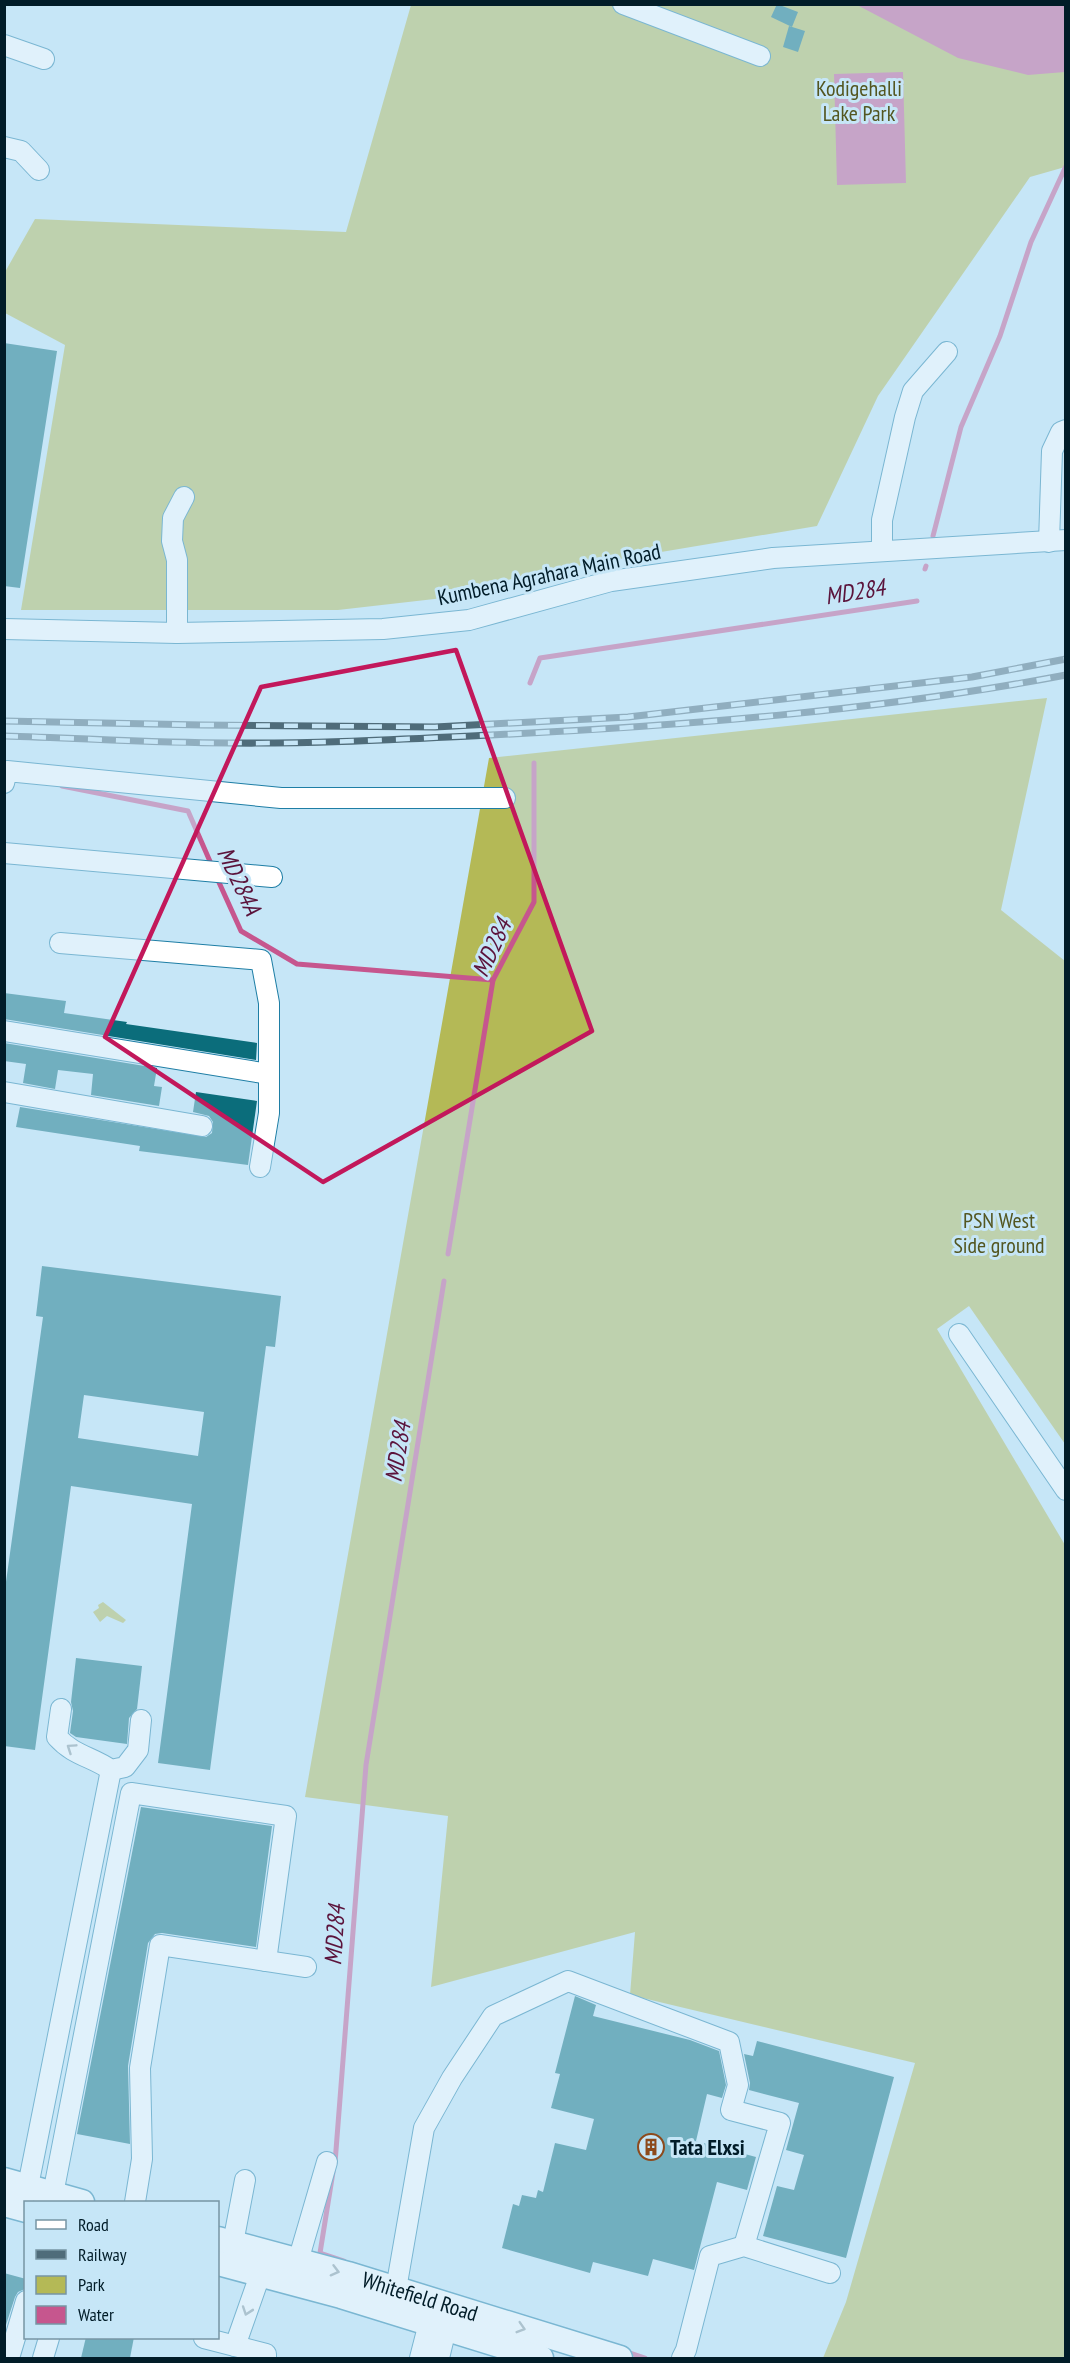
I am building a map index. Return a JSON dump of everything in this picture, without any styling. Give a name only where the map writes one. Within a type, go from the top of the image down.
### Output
[{"type":"main road","points":[[4,2180],[27,2198]]},
{"type":"main road","points":[[4,2204],[27,2198],[74,2201]]},
{"type":"main road","name":"Whitefield Road","points":[[225,2241],[298,2261],[397,2282],[620,2358]]},
{"type":"main road","name":"Whitefield Road","points":[[219,2263],[341,2296],[541,2358]]},
{"type":"street","points":[[623,4],[760,56]]},
{"type":"street","points":[[4,45],[44,59]]},
{"type":"street","points":[[4,147],[21,151],[39,170]]},
{"type":"street","points":[[882,550],[882,520],[913,391],[947,352]]},
{"type":"street","points":[[1057,541],[1052,451],[1061,432],[1065,430]]},
{"type":"street","points":[[177,633],[177,560],[172,541],[172,518],[184,497]]},
{"type":"street","name":"Kumbena Agrahara Main Road","points":[[4,629],[177,633],[383,629],[469,620],[611,581],[774,558],[1057,541]]},
{"type":"street","points":[[6,777],[281,798],[505,798]]},
{"type":"street","points":[[4,853],[272,878]]},
{"type":"street","points":[[60,943],[261,960],[269,1003],[269,1113],[260,1167]]},
{"type":"street","points":[[4,1031],[269,1074]]},
{"type":"street","points":[[4,1092],[202,1126]]},
{"type":"street","points":[[958,1334],[1065,1490]]},
{"type":"street","points":[[61,1709],[57,1737],[69,1750],[102,1763],[111,1770],[125,1767],[138,1750],[141,1720]]},
{"type":"street","points":[[27,2198],[111,1770]]},
{"type":"street","points":[[52,2198],[131,1793],[286,1816],[266,1961]]},
{"type":"street","points":[[135,2201],[142,2159],[140,2068],[160,1945],[306,1966]]},
{"type":"street","points":[[397,2282],[424,2128],[493,2016],[568,1981],[729,2042],[738,2085],[731,2110],[780,2123],[744,2246]]},
{"type":"street","points":[[298,2261],[327,2162]]},
{"type":"street","points":[[225,2241],[245,2180]]},
{"type":"street","points":[[682,2358],[710,2256],[744,2246],[830,2272]]},
{"type":"street","points":[[235,2346],[260,2275]]},
{"type":"street","points":[[9,2358],[24,2308]]},
{"type":"street","points":[[420,2358],[437,2326]]},
{"type":"street","points":[[437,2326],[440,2358]]},
{"type":"street","points":[[43,2358],[48,2339]]},
{"type":"street","points":[[211,2339],[266,2354],[266,2358]]},
{"type":"highlighted area","points":[[456,650],[592,1031],[323,1182],[105,1037],[261,687]]},
{"type":"green space","name":"Kodigehalli Lake Park","points":[[411,5],[1065,5],[1065,167],[1030,177],[878,396],[817,526],[524,575],[452,597],[338,610],[21,610],[65,345],[5,313],[5,272],[35,219],[346,232]]},
{"type":"green space","name":"PSN West Side ground","points":[[1047,698],[1001,910],[1065,961],[1065,1444],[969,1306],[937,1329],[1065,1545],[1065,2358],[823,2358],[846,2302],[915,2063],[630,1995],[635,1932],[431,1987],[448,1816],[305,1797],[489,758]]},
{"type":"green space","points":[[103,1602],[126,1620],[123,1623],[107,1616],[100,1622],[93,1612]]},
{"type":"water","points":[[857,5],[1065,5],[1065,72],[1028,75],[958,58]]},
{"type":"water","points":[[903,72],[906,183],[837,185],[834,74]]},
{"type":"building","points":[[777,4],[798,12],[792,27],[771,17]]},
{"type":"building","points":[[789,26],[805,31],[798,52],[783,47]]},
{"type":"building","points":[[4,343],[57,351],[20,588],[4,586]]},
{"type":"building","points":[[4,993],[66,1001],[64,1013],[257,1043],[256,1060],[4,1019]]},
{"type":"building","points":[[4,1043],[157,1068],[154,1086],[162,1087],[159,1106],[91,1095],[93,1074],[58,1070],[55,1089],[23,1083],[26,1064],[4,1061]]},
{"type":"building","points":[[196,1092],[257,1101],[248,1165],[139,1151],[140,1146],[16,1127],[20,1107],[206,1137],[212,1133],[213,1122],[209,1116],[193,1112]]},
{"type":"building","points":[[42,1266],[281,1296],[275,1347],[266,1346],[210,1770],[158,1763],[192,1504],[71,1486],[35,1750],[4,1746],[4,1596],[43,1317],[36,1316]],"holes":[[[84,1395],[204,1412],[198,1456],[78,1438]]]},
{"type":"building","points":[[76,1658],[142,1666],[137,1709],[129,1718],[127,1744],[76,1737],[70,1733]]},
{"type":"building","points":[[141,1807],[272,1826],[256,1947],[162,1933],[155,1934],[148,1943],[128,2066],[130,2144],[77,2134]]},
{"type":"building","name":"Tata Elxsi","points":[[575,1996],[596,2005],[593,2016],[690,2040],[719,2051],[726,2085],[722,2098],[707,2094],[696,2141],[756,2157],[747,2190],[717,2182],[694,2270],[653,2259],[648,2276],[593,2262],[590,2273],[502,2248],[513,2204],[519,2206],[522,2195],[536,2198],[538,2190],[543,2192],[555,2143],[586,2150],[594,2119],[551,2108],[560,2074],[555,2073]]},
{"type":"building","points":[[757,2041],[894,2077],[846,2258],[763,2236],[777,2186],[794,2190],[804,2155],[786,2150],[799,2103],[749,2090],[750,2083],[744,2054],[753,2056]]},
{"type":"building","points":[[4,2273],[24,2278],[24,2289],[18,2292],[15,2297],[4,2331]]},
{"type":"building","points":[[86,2339],[134,2339],[130,2358],[81,2358]]},
{"type":"waterway","name":"MD284","points":[[933,536],[961,427],[1000,336],[1031,242],[1066,166]]},
{"type":"waterway","name":"MD284","points":[[530,683],[540,658],[917,601]]},
{"type":"waterway","name":"MD284","points":[[448,1254],[493,980],[534,902],[534,763]]},
{"type":"waterway","name":"MD284A","points":[[62,786],[188,811],[212,866]]},
{"type":"waterway","name":"MD284A","points":[[217,878],[241,931],[297,964],[493,980]]},
{"type":"waterway","name":"MD284","points":[[335,2163],[366,1765],[444,1281]]},
{"type":"waterway","name":"MD284","points":[[333,2172],[320,2253],[344,2261]]},
{"type":"waterway","name":"MD284","points":[[624,2351],[645,2358]]},
{"type":"railway","points":[[4,721],[435,727],[628,717],[972,677],[1066,659]]},
{"type":"railway","points":[[4,736],[262,743],[360,741],[635,727],[851,707],[995,688],[1066,675]]},
{"type":"place","name":"Tata Elxsi","points":[[651,2147]]}]
